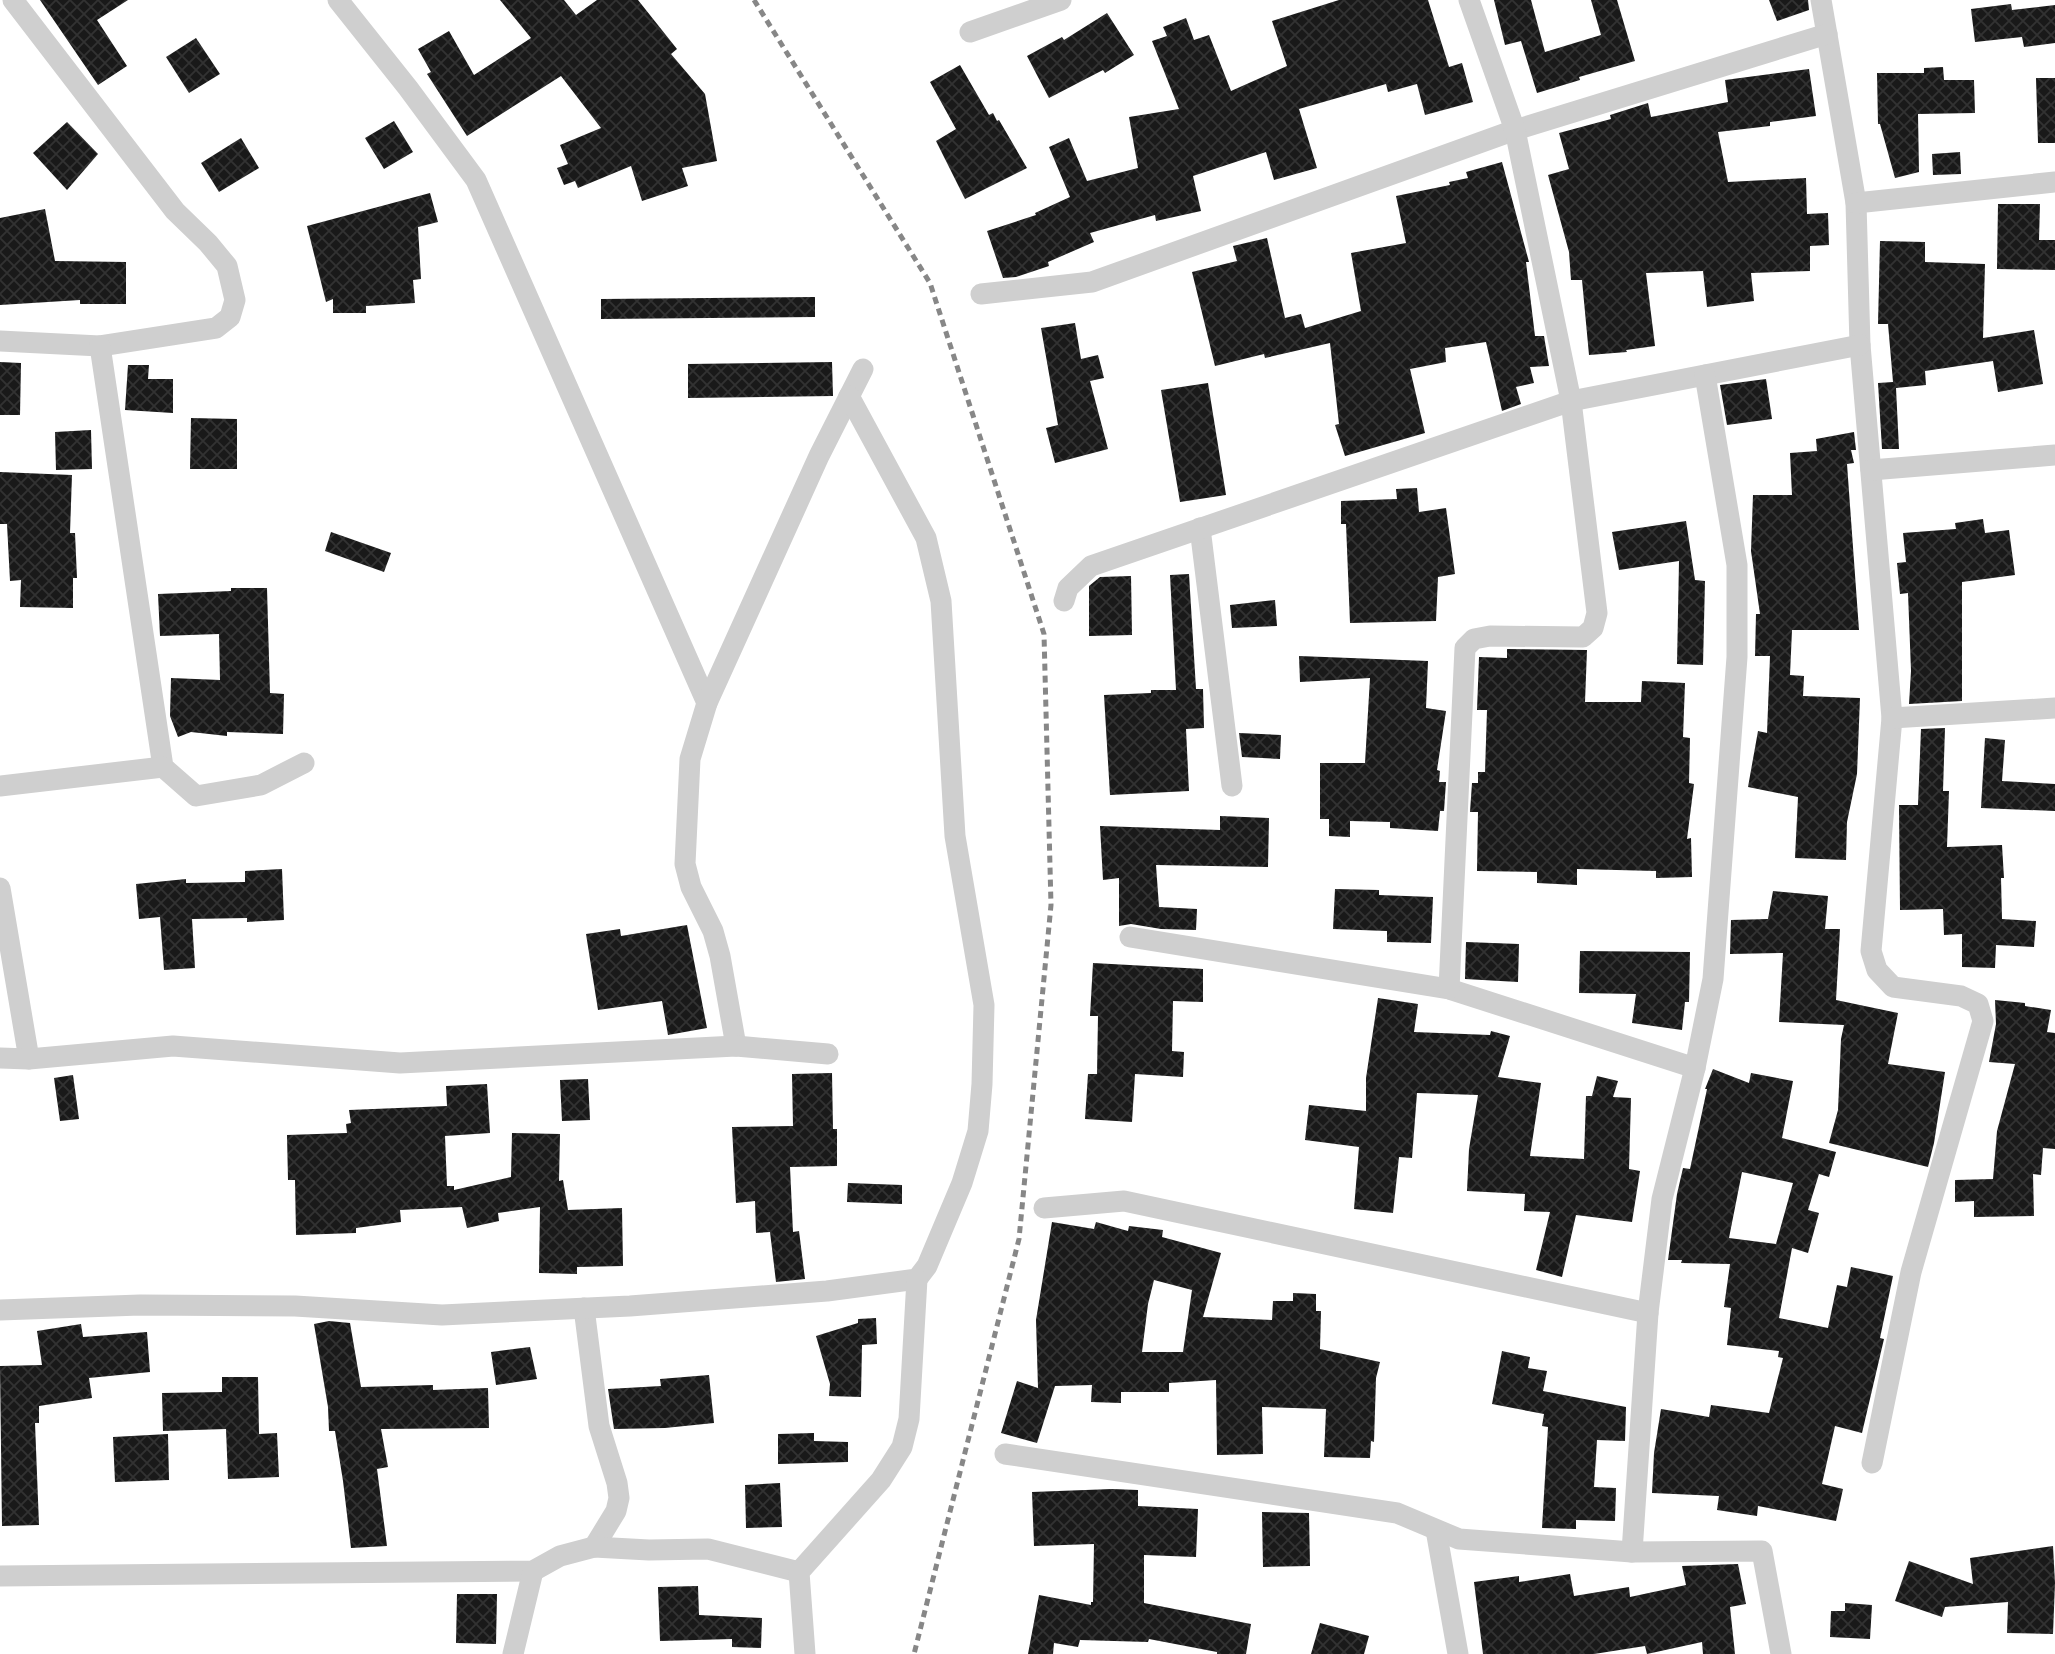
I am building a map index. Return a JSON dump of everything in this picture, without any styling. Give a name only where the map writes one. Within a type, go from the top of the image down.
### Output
[{"type":"street","points":[[0,341],[100,346],[216,328],[230,317],[235,300],[227,267],[208,243],[175,211],[13,0]]},
{"type":"street","points":[[338,0],[476,180],[707,703]]},
{"type":"street","points":[[970,32],[1061,0]]},
{"type":"street","points":[[1449,989],[1465,648],[1474,639],[1490,636],[1583,637],[1594,628],[1597,613],[1571,401],[1515,130],[1469,0]]},
{"type":"street","points":[[1821,0],[1856,203],[1860,345],[1892,718],[1871,951],[1877,970],[1893,986],[1961,996],[1978,1004],[1983,1021],[1911,1272],[1872,1464]]},
{"type":"street","points":[[981,294],[1092,282],[1515,130],[1827,33]]},
{"type":"street","points":[[1856,203],[2055,182]]},
{"type":"street","points":[[1064,601],[1068,587],[1091,566],[1571,401],[1860,345]]},
{"type":"street","points":[[100,346],[163,767],[196,796],[261,785],[304,763]]},
{"type":"street","points":[[736,1046],[713,931],[691,887],[685,864],[690,759],[707,703],[819,456],[863,369]]},
{"type":"street","points":[[1632,1552],[1648,1312],[1662,1199],[1695,1068],[1713,979],[1737,657],[1737,565],[1705,375]]},
{"type":"street","points":[[805,1654],[799,1572],[881,1480],[902,1447],[908,1419],[917,1279],[928,1266],[962,1183],[978,1131],[982,1084],[984,1005],[955,836],[941,601],[926,538],[849,396]]},
{"type":"street","points":[[1871,470],[2055,455]]},
{"type":"street","points":[[1200,528],[1232,786]]},
{"type":"street","points":[[1892,718],[2055,708]]},
{"type":"street","points":[[0,786],[163,767]]},
{"type":"street","points":[[0,888],[29,1059]]},
{"type":"street","points":[[1130,937],[1449,989],[1695,1068]]},
{"type":"street","points":[[0,1058],[29,1059],[173,1046],[400,1063],[736,1046],[828,1054]]},
{"type":"street","points":[[1044,1208],[1124,1201],[1648,1312]]},
{"type":"street","points":[[0,1310],[139,1305],[295,1306],[442,1315],[827,1291],[917,1279]]},
{"type":"street","points":[[584,1308],[599,1426],[619,1498],[616,1511],[594,1547]]},
{"type":"street","points":[[1005,1454],[1397,1513],[1459,1539],[1632,1552],[1762,1551],[1781,1654]]},
{"type":"street","points":[[1436,1530],[1458,1654]]},
{"type":"street","points":[[1442,1561],[1459,1539]]},
{"type":"street","points":[[0,1576],[533,1571],[560,1556],[594,1547],[708,1549],[799,1572]]},
{"type":"street","points":[[513,1654],[533,1571]]},
{"type":"building","points":[[40,0],[128,0],[97,20],[127,66],[98,85]]},
{"type":"building","points":[[500,0],[564,0],[576,15],[597,0],[638,0],[677,49],[671,54],[705,94],[717,161],[682,168],[688,186],[642,201],[631,166],[578,188],[575,181],[564,185],[557,168],[568,164],[560,145],[601,128],[561,76],[467,136],[427,74],[431,72],[418,49],[449,31],[474,75],[531,38]]},
{"type":"building","points":[[1339,0],[1428,0],[1449,67],[1462,63],[1473,102],[1425,115],[1417,84],[1388,92],[1386,84],[1299,109],[1317,168],[1274,180],[1266,152],[1193,176],[1201,211],[1156,221],[1155,215],[1090,233],[1094,242],[1048,262],[1049,266],[1016,277],[1003,278],[987,231],[1036,215],[1035,213],[1070,197],[1049,147],[1069,138],[1087,181],[1138,168],[1129,117],[1179,109],[1152,41],[1167,36],[1163,27],[1186,18],[1194,40],[1209,35],[1231,91],[1287,66],[1272,21]]},
{"type":"building","points":[[1494,0],[1531,0],[1545,52],[1601,35],[1591,0],[1617,0],[1635,61],[1579,77],[1580,80],[1537,93],[1521,41],[1505,45]]},
{"type":"building","points":[[1769,0],[1808,0],[1809,10],[1777,21]]},
{"type":"building","points":[[2011,4],[2012,10],[2055,5],[2055,43],[2024,47],[2022,37],[1975,42],[1971,9]]},
{"type":"building","points":[[1107,13],[1134,55],[1105,73],[1103,70],[1049,98],[1027,56],[1062,37],[1064,40]]},
{"type":"building","points":[[196,38],[220,74],[189,93],[166,57]]},
{"type":"building","points":[[960,65],[989,115],[993,113],[997,121],[999,120],[1027,168],[965,199],[936,141],[956,129],[930,82]]},
{"type":"building","points":[[1943,67],[1944,80],[1974,80],[1975,113],[1918,114],[1919,172],[1895,178],[1878,124],[1877,73],[1924,73],[1924,68]]},
{"type":"building","points":[[1809,69],[1816,116],[1770,122],[1770,126],[1718,132],[1728,182],[1806,178],[1807,214],[1828,213],[1829,245],[1810,246],[1810,271],[1751,273],[1754,301],[1707,307],[1703,271],[1646,273],[1655,346],[1626,350],[1627,352],[1589,355],[1582,280],[1571,280],[1569,252],[1548,175],[1569,169],[1559,133],[1611,119],[1610,115],[1648,103],[1651,117],[1728,102],[1725,80]]},
{"type":"building","points":[[2036,78],[2055,78],[2055,143],[2038,143]]},
{"type":"building","points":[[394,121],[413,152],[384,169],[365,138]]},
{"type":"building","points":[[67,122],[98,154],[67,190],[33,153]]},
{"type":"building","points":[[241,138],[259,168],[219,192],[201,163]]},
{"type":"building","points":[[1960,152],[1961,174],[1933,175],[1932,154]]},
{"type":"building","points":[[1502,162],[1529,262],[1526,262],[1535,336],[1544,336],[1549,366],[1530,367],[1534,383],[1516,387],[1521,404],[1502,411],[1486,342],[1445,348],[1446,362],[1410,369],[1425,433],[1345,456],[1335,425],[1339,424],[1330,343],[1265,358],[1264,354],[1215,366],[1192,272],[1237,261],[1233,246],[1267,238],[1285,318],[1301,314],[1305,328],[1361,311],[1351,253],[1406,243],[1396,196],[1450,185],[1449,182],[1468,178],[1466,172]]},
{"type":"building","points":[[430,193],[438,222],[418,227],[421,279],[413,280],[415,303],[366,306],[366,313],[333,313],[333,299],[326,302],[307,226]]},
{"type":"building","points":[[1998,204],[2040,204],[2039,240],[2055,240],[2055,270],[1997,269]]},
{"type":"building","points":[[45,209],[55,261],[126,262],[126,304],[80,304],[80,300],[0,305],[0,218]]},
{"type":"building","points":[[1880,241],[1925,242],[1925,262],[1985,264],[1983,338],[2034,330],[2043,384],[1998,392],[1993,361],[1925,371],[1926,385],[1896,388],[1899,449],[1882,449],[1878,383],[1893,382],[1888,324],[1878,324]]},
{"type":"building","points":[[815,297],[815,317],[601,319],[601,299]]},
{"type":"building","points":[[1075,323],[1081,359],[1098,355],[1104,378],[1090,381],[1108,449],[1055,463],[1046,428],[1058,425],[1041,328]]},
{"type":"building","points":[[0,362],[21,363],[20,415],[0,415]]},
{"type":"building","points":[[832,362],[833,396],[688,398],[688,364]]},
{"type":"building","points":[[128,365],[149,365],[148,379],[173,379],[173,413],[125,410]]},
{"type":"building","points":[[1766,379],[1772,419],[1727,425],[1720,385]]},
{"type":"building","points":[[1208,383],[1226,495],[1180,502],[1161,390]]},
{"type":"building","points":[[191,418],[237,419],[237,469],[190,469]]},
{"type":"building","points":[[91,430],[92,469],[56,470],[55,432]]},
{"type":"building","points":[[1854,432],[1856,450],[1851,450],[1854,463],[1847,464],[1859,630],[1792,630],[1790,675],[1804,676],[1803,696],[1860,698],[1857,774],[1847,822],[1846,860],[1795,858],[1798,797],[1748,787],[1758,731],[1767,733],[1770,656],[1755,656],[1756,614],[1760,614],[1751,551],[1753,495],[1792,495],[1790,453],[1831,450],[1817,451],[1816,439]]},
{"type":"building","points":[[0,472],[72,475],[70,533],[75,533],[77,578],[73,578],[73,608],[20,607],[21,580],[10,581],[7,524],[0,524]]},
{"type":"building","points":[[1417,488],[1419,512],[1446,508],[1455,574],[1438,577],[1436,621],[1350,623],[1346,524],[1341,524],[1341,501],[1397,499],[1396,489]]},
{"type":"building","points":[[1983,519],[1985,533],[2009,530],[2015,575],[1962,582],[1962,701],[1909,704],[1911,671],[1908,593],[1900,594],[1897,563],[1906,562],[1903,533],[1956,529],[1955,523]]},
{"type":"building","points":[[1686,521],[1695,580],[1705,581],[1703,665],[1677,664],[1679,561],[1619,570],[1612,532]]},
{"type":"building","points":[[331,532],[391,553],[384,572],[325,551]]},
{"type":"building","points":[[1189,574],[1196,689],[1203,689],[1204,728],[1186,729],[1189,791],[1110,795],[1104,695],[1176,690],[1170,575]]},
{"type":"building","points":[[1131,576],[1132,635],[1089,636],[1089,586],[1100,577]]},
{"type":"building","points":[[231,588],[267,588],[270,693],[284,694],[283,734],[227,732],[227,736],[191,732],[178,737],[170,716],[171,678],[220,680],[219,634],[160,636],[158,594],[231,591]]},
{"type":"building","points":[[1275,600],[1277,626],[1232,628],[1230,605]]},
{"type":"building","points":[[1507,649],[1587,650],[1585,702],[1641,702],[1642,681],[1685,683],[1683,737],[1690,738],[1689,783],[1694,784],[1687,839],[1691,838],[1692,877],[1656,878],[1656,871],[1577,869],[1577,885],[1537,883],[1537,872],[1477,871],[1478,812],[1470,812],[1472,783],[1478,783],[1478,772],[1485,772],[1487,710],[1477,710],[1479,657],[1507,658]]},
{"type":"building","points":[[1299,656],[1428,661],[1426,708],[1446,711],[1437,770],[1440,771],[1439,782],[1446,782],[1444,811],[1440,811],[1438,831],[1390,828],[1390,822],[1350,821],[1350,837],[1329,836],[1329,819],[1320,819],[1320,763],[1365,763],[1370,678],[1300,682]]},
{"type":"building","points":[[1945,728],[1943,791],[1949,791],[1947,847],[2002,845],[2002,919],[2036,921],[2034,947],[1996,945],[1995,968],[1962,967],[1962,934],[1944,935],[1943,909],[1900,910],[1899,805],[1918,805],[1921,729]]},
{"type":"building","points":[[1239,733],[1281,735],[1280,759],[1242,757]]},
{"type":"building","points":[[1985,738],[2005,740],[2002,781],[2055,784],[2055,811],[1981,808]]},
{"type":"building","points":[[1220,816],[1269,818],[1268,867],[1156,865],[1159,907],[1197,909],[1196,930],[1161,929],[1131,924],[1119,926],[1119,878],[1103,880],[1100,826],[1220,830]]},
{"type":"building","points":[[282,869],[284,920],[247,922],[247,918],[192,919],[195,968],[164,970],[160,917],[139,919],[136,884],[186,879],[186,883],[245,882],[245,871]]},
{"type":"building","points":[[1335,889],[1379,890],[1379,895],[1433,897],[1431,943],[1387,942],[1387,931],[1333,929]]},
{"type":"building","points":[[1773,891],[1828,896],[1825,929],[1840,929],[1836,1000],[1898,1013],[1888,1064],[1945,1072],[1928,1167],[1829,1143],[1838,1110],[1844,1025],[1779,1022],[1783,953],[1730,954],[1731,920],[1768,919]]},
{"type":"building","points":[[687,925],[707,1028],[668,1035],[662,1001],[598,1010],[586,934],[620,929],[621,936]]},
{"type":"building","points":[[1466,942],[1519,944],[1518,982],[1465,979]]},
{"type":"building","points":[[1580,951],[1690,952],[1689,1002],[1685,1002],[1682,1030],[1632,1023],[1636,994],[1579,993]]},
{"type":"building","points":[[1093,963],[1203,969],[1203,1002],[1173,1001],[1172,1051],[1184,1052],[1183,1077],[1135,1074],[1132,1122],[1085,1119],[1088,1074],[1097,1074],[1098,1016],[1090,1016]]},
{"type":"building","points":[[1378,998],[1418,1004],[1414,1032],[1490,1035],[1491,1031],[1510,1036],[1498,1077],[1541,1083],[1530,1156],[1584,1159],[1586,1096],[1592,1096],[1597,1076],[1618,1081],[1613,1097],[1631,1098],[1629,1169],[1640,1171],[1632,1222],[1576,1215],[1562,1277],[1536,1270],[1550,1212],[1524,1211],[1525,1194],[1467,1191],[1469,1149],[1478,1095],[1417,1093],[1412,1158],[1399,1157],[1393,1213],[1354,1209],[1359,1147],[1305,1140],[1309,1105],[1366,1111],[1366,1078]]},
{"type":"building","points":[[1995,1000],[2025,1003],[2025,1006],[2051,1010],[2047,1032],[2055,1033],[2055,1149],[2043,1148],[2041,1175],[2033,1174],[2034,1216],[1974,1217],[1974,1201],[1955,1202],[1955,1180],[1993,1179],[1997,1131],[2015,1064],[1989,1062],[1996,1024]]},
{"type":"building","points":[[1713,1069],[1749,1083],[1751,1073],[1793,1081],[1782,1138],[1836,1152],[1829,1177],[1819,1174],[1808,1210],[1819,1213],[1808,1253],[1792,1248],[1779,1318],[1828,1328],[1837,1285],[1847,1287],[1851,1267],[1893,1276],[1880,1338],[1884,1339],[1862,1433],[1835,1426],[1822,1484],[1843,1489],[1836,1521],[1758,1506],[1757,1516],[1717,1510],[1719,1496],[1652,1493],[1654,1453],[1661,1409],[1709,1417],[1711,1405],[1769,1413],[1783,1358],[1778,1357],[1779,1351],[1727,1345],[1731,1308],[1724,1307],[1730,1264],[1681,1263],[1682,1260],[1668,1260],[1677,1194],[1683,1168],[1690,1169],[1705,1089]],"holes":[[[1742,1172],[1793,1183],[1776,1244],[1783,1245],[1729,1238]]]},
{"type":"building","points":[[832,1073],[837,1166],[790,1167],[793,1232],[799,1231],[805,1279],[776,1282],[770,1232],[756,1233],[755,1201],[736,1203],[732,1127],[793,1126],[792,1074]]},
{"type":"building","points":[[73,1075],[79,1119],[60,1121],[54,1078]]},
{"type":"building","points":[[588,1079],[590,1120],[562,1121],[560,1080]]},
{"type":"building","points":[[487,1084],[490,1133],[445,1136],[447,1186],[454,1186],[454,1190],[511,1177],[512,1133],[560,1134],[559,1181],[563,1180],[568,1210],[622,1208],[623,1266],[577,1267],[577,1274],[539,1273],[540,1207],[498,1213],[499,1221],[467,1228],[462,1207],[400,1210],[401,1222],[356,1228],[356,1233],[296,1235],[295,1180],[288,1180],[287,1135],[347,1133],[346,1124],[351,1123],[349,1110],[447,1106],[446,1086]]},
{"type":"building","points":[[848,1183],[902,1185],[902,1204],[847,1202]]},
{"type":"building","points":[[1052,1222],[1094,1229],[1096,1222],[1128,1231],[1129,1226],[1163,1230],[1162,1237],[1221,1253],[1203,1317],[1272,1320],[1273,1301],[1293,1301],[1293,1293],[1316,1294],[1316,1311],[1321,1311],[1320,1349],[1380,1362],[1376,1378],[1374,1442],[1371,1441],[1370,1458],[1324,1457],[1326,1409],[1262,1407],[1263,1454],[1217,1455],[1216,1380],[1169,1383],[1169,1392],[1121,1392],[1121,1403],[1091,1402],[1092,1385],[1055,1386],[1037,1443],[1001,1433],[1017,1381],[1038,1388],[1036,1320]],"holes":[[[1154,1280],[1192,1290],[1183,1352],[1142,1352]]]},
{"type":"building","points":[[876,1318],[877,1344],[862,1345],[861,1397],[829,1396],[830,1384],[816,1336],[858,1323],[858,1319]]},
{"type":"building","points":[[329,1321],[350,1323],[361,1387],[433,1385],[433,1390],[488,1388],[489,1428],[381,1429],[388,1467],[377,1469],[387,1546],[351,1548],[335,1431],[329,1431],[328,1407],[314,1324]]},
{"type":"building","points":[[81,1324],[83,1337],[147,1332],[150,1372],[89,1378],[92,1398],[39,1406],[39,1423],[35,1423],[39,1525],[2,1526],[0,1366],[42,1365],[37,1331]]},
{"type":"building","points":[[530,1347],[537,1379],[496,1385],[491,1352]]},
{"type":"building","points":[[1502,1351],[1530,1357],[1528,1368],[1547,1371],[1543,1391],[1626,1407],[1625,1441],[1597,1440],[1594,1487],[1616,1488],[1615,1521],[1576,1520],[1576,1529],[1542,1528],[1548,1427],[1542,1426],[1544,1414],[1492,1404]]},
{"type":"building","points":[[709,1375],[714,1423],[614,1429],[608,1389],[661,1386],[660,1379]]},
{"type":"building","points":[[222,1377],[258,1377],[259,1434],[277,1433],[279,1477],[228,1479],[226,1429],[163,1431],[162,1393],[222,1392]]},
{"type":"building","points":[[814,1433],[814,1441],[848,1442],[848,1462],[778,1464],[778,1434]]},
{"type":"building","points":[[168,1434],[169,1480],[115,1482],[113,1437]]},
{"type":"building","points":[[780,1483],[782,1527],[746,1528],[745,1485]]},
{"type":"building","points":[[1138,1490],[1138,1506],[1198,1509],[1196,1557],[1144,1555],[1144,1603],[1251,1624],[1246,1654],[1217,1654],[1149,1639],[1148,1642],[1080,1640],[1078,1647],[1054,1643],[1053,1654],[1028,1654],[1039,1595],[1091,1605],[1093,1602],[1094,1544],[1034,1546],[1032,1492]]},
{"type":"building","points":[[1262,1512],[1309,1513],[1310,1566],[1263,1567]]},
{"type":"building","points":[[2053,1546],[2053,1634],[2007,1633],[2008,1602],[1945,1607],[1942,1617],[1895,1601],[1909,1561],[1973,1584],[1970,1558]]},
{"type":"building","points":[[1738,1564],[1746,1604],[1730,1607],[1735,1654],[1703,1654],[1702,1642],[1647,1654],[1645,1646],[1594,1654],[1483,1654],[1474,1582],[1519,1576],[1519,1582],[1570,1574],[1574,1596],[1629,1587],[1630,1597],[1686,1585],[1682,1566]]},
{"type":"building","points":[[698,1586],[699,1615],[762,1618],[761,1648],[732,1647],[732,1639],[660,1641],[658,1587]]},
{"type":"building","points":[[457,1594],[497,1594],[496,1644],[456,1643]]},
{"type":"building","points":[[1845,1603],[1872,1605],[1870,1639],[1830,1637],[1831,1611],[1845,1611]]},
{"type":"building","points":[[1320,1623],[1369,1636],[1364,1654],[1311,1654]]},
{"type":"railway","points":[[754,0],[930,283],[1044,634],[1051,905],[1019,1239],[914,1654]]}]
